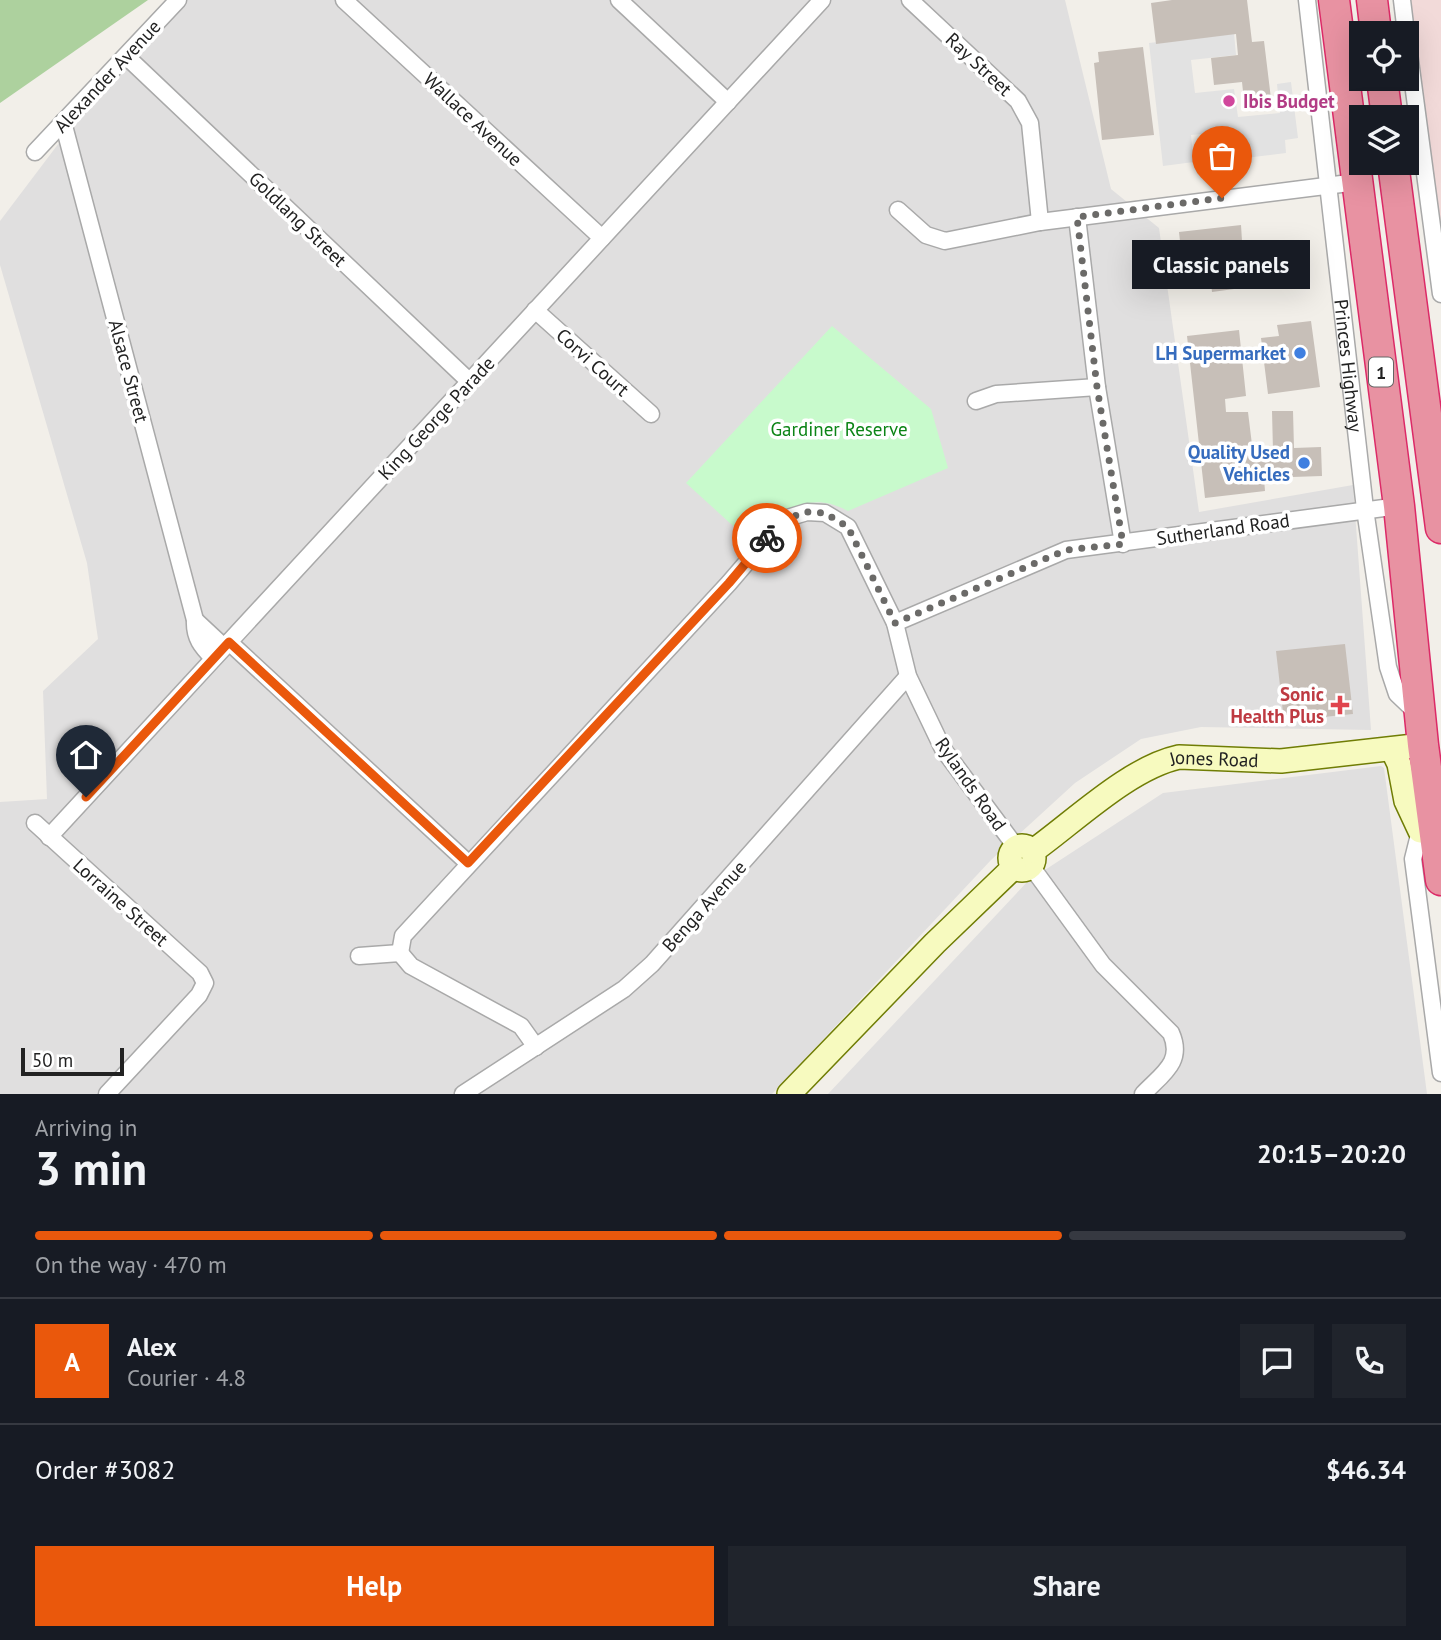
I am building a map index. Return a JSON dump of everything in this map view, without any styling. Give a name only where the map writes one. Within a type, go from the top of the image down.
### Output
[{"type":"highway","name":"Princes Highway","points":[[1334,0],[1340,53],[1343,183],[1398,506],[1431,737],[1427,830],[1441,880]]},
{"type":"highway","points":[[1372,0],[1375,21]]},
{"type":"highway","name":"1","points":[[1395,175],[1441,528]]},
{"type":"main road","name":"Jones Road","points":[[789,1094],[935,943],[1024,858],[1122,785],[1164,761],[1179,757],[1281,761],[1392,749],[1431,737]]},
{"type":"main road","points":[[1392,749],[1399,764],[1406,801],[1427,830]]},
{"type":"street","name":"Alexander Avenue","points":[[36,152],[178,0]]},
{"type":"street","name":"Wallace Avenue","points":[[344,0],[602,238]]},
{"type":"street","points":[[619,0],[728,102]]},
{"type":"street","name":"King George Parade","points":[[49,837],[822,0]]},
{"type":"street","name":"Ray Street","points":[[910,0],[1018,101],[1030,123],[1040,222]]},
{"type":"street","name":"Princes Highway","points":[[1307,0],[1343,183],[1365,509],[1389,674],[1401,699],[1431,737]]},
{"type":"street","points":[[1402,0],[1405,21]]},
{"type":"street","points":[[1312,34],[1340,53]]},
{"type":"street","name":"Goldlang Street","points":[[126,56],[470,382]]},
{"type":"street","points":[[1415,91],[1439,260],[1441,294]]},
{"type":"street","name":"Alsace Street","points":[[63,122],[195,620],[222,649],[468,863]]},
{"type":"street","points":[[898,210],[926,235],[945,242],[1040,222],[1343,183]]},
{"type":"street","points":[[1077,217],[1097,387],[1123,544]]},
{"type":"street","points":[[1406,263],[1439,260]]},
{"type":"street","name":"Corvi Court","points":[[535,310],[651,414]]},
{"type":"street","points":[[976,401],[996,394],[1097,387]]},
{"type":"street","name":"Sutherland Road","points":[[895,623],[1066,550],[1398,506]]},
{"type":"street","name":"Rylands Road","points":[[468,863],[729,583],[784,519],[807,512],[825,513],[848,527],[895,623],[908,676],[943,749],[1103,965],[1171,1033],[1177,1046],[1173,1061],[1143,1094]]},
{"type":"street","name":"Benga Avenue","points":[[463,1094],[624,989],[652,964],[908,676]]},
{"type":"street","name":"Lorraine Street","points":[[35,823],[200,973],[205,983],[200,995],[107,1094]]},
{"type":"street","points":[[1427,830],[1413,859],[1441,1073]]},
{"type":"street","points":[[400,953],[403,936],[468,863]]},
{"type":"street","points":[[400,953],[411,966],[521,1026],[536,1047]]},
{"type":"street","points":[[359,956],[400,953]]},
{"type":"shaded area","points":[[167,0],[1065,0],[1111,189],[1159,228],[1199,512],[1353,485],[1371,730],[1201,727],[1141,739],[1075,783],[991,860],[772,1094],[0,1094],[0,802],[47,799],[43,691],[98,639],[87,563],[0,265],[0,221]]},
{"type":"shaded area","points":[[1410,0],[1441,0],[1441,253],[1419,73],[1419,21],[1413,21]]},
{"type":"shaded area","points":[[1234,33],[1236,55],[1191,60],[1195,93],[1234,89],[1238,117],[1280,113],[1277,84],[1291,82],[1298,138],[1285,140],[1286,153],[1237,159],[1233,131],[1191,135],[1194,162],[1163,166],[1149,43]]},
{"type":"shaded area","points":[[1381,766],[1384,768],[1427,1094],[828,1094],[1028,881],[1163,793]]},
{"type":"green space","points":[[0,0],[148,0],[0,103]]},
{"type":"green space","name":"Gardiner Reserve","points":[[832,326],[931,409],[948,468],[848,511],[819,502],[795,508],[754,545],[686,483]]},
{"type":"building","points":[[1172,0],[1247,0],[1252,42],[1264,41],[1272,107],[1245,110],[1242,82],[1214,85],[1211,58],[1238,55],[1236,34],[1156,44],[1151,3]]},
{"type":"building","points":[[1143,47],[1154,135],[1102,140],[1094,63],[1099,62],[1098,52]]},
{"type":"building","points":[[1241,225],[1242,241],[1253,240],[1257,272],[1233,275],[1234,289],[1212,292],[1211,283],[1185,286],[1179,232]]},
{"type":"building","points":[[1311,321],[1320,387],[1268,394],[1261,338],[1279,336],[1277,325]]},
{"type":"building","points":[[1239,330],[1246,396],[1225,399],[1226,412],[1248,412],[1253,453],[1273,451],[1272,411],[1293,411],[1294,448],[1321,447],[1322,476],[1264,478],[1265,491],[1205,498],[1187,336]]},
{"type":"building","points":[[1345,644],[1353,714],[1284,721],[1276,651]]},
{"type":"way so far","points":[[767,538],[784,519],[807,512],[825,513],[848,527],[895,623],[1066,550],[1123,544],[1097,387],[1077,217],[1222,198]]},
{"type":"place","name":"Ibis Budget","points":[[1229,101]]},
{"type":"place","name":"Classic panels","points":[[1222,198]]},
{"type":"place","name":"LH Supermarket","points":[[1300,353]]},
{"type":"place","name":"Quality Used Vehicles","points":[[1304,463]]},
{"type":"place","name":"Sonic Health Plus","points":[[1340,705]]},
{"type":"route","points":[[86,797],[229,642],[468,863],[729,583],[767,538]]}]
